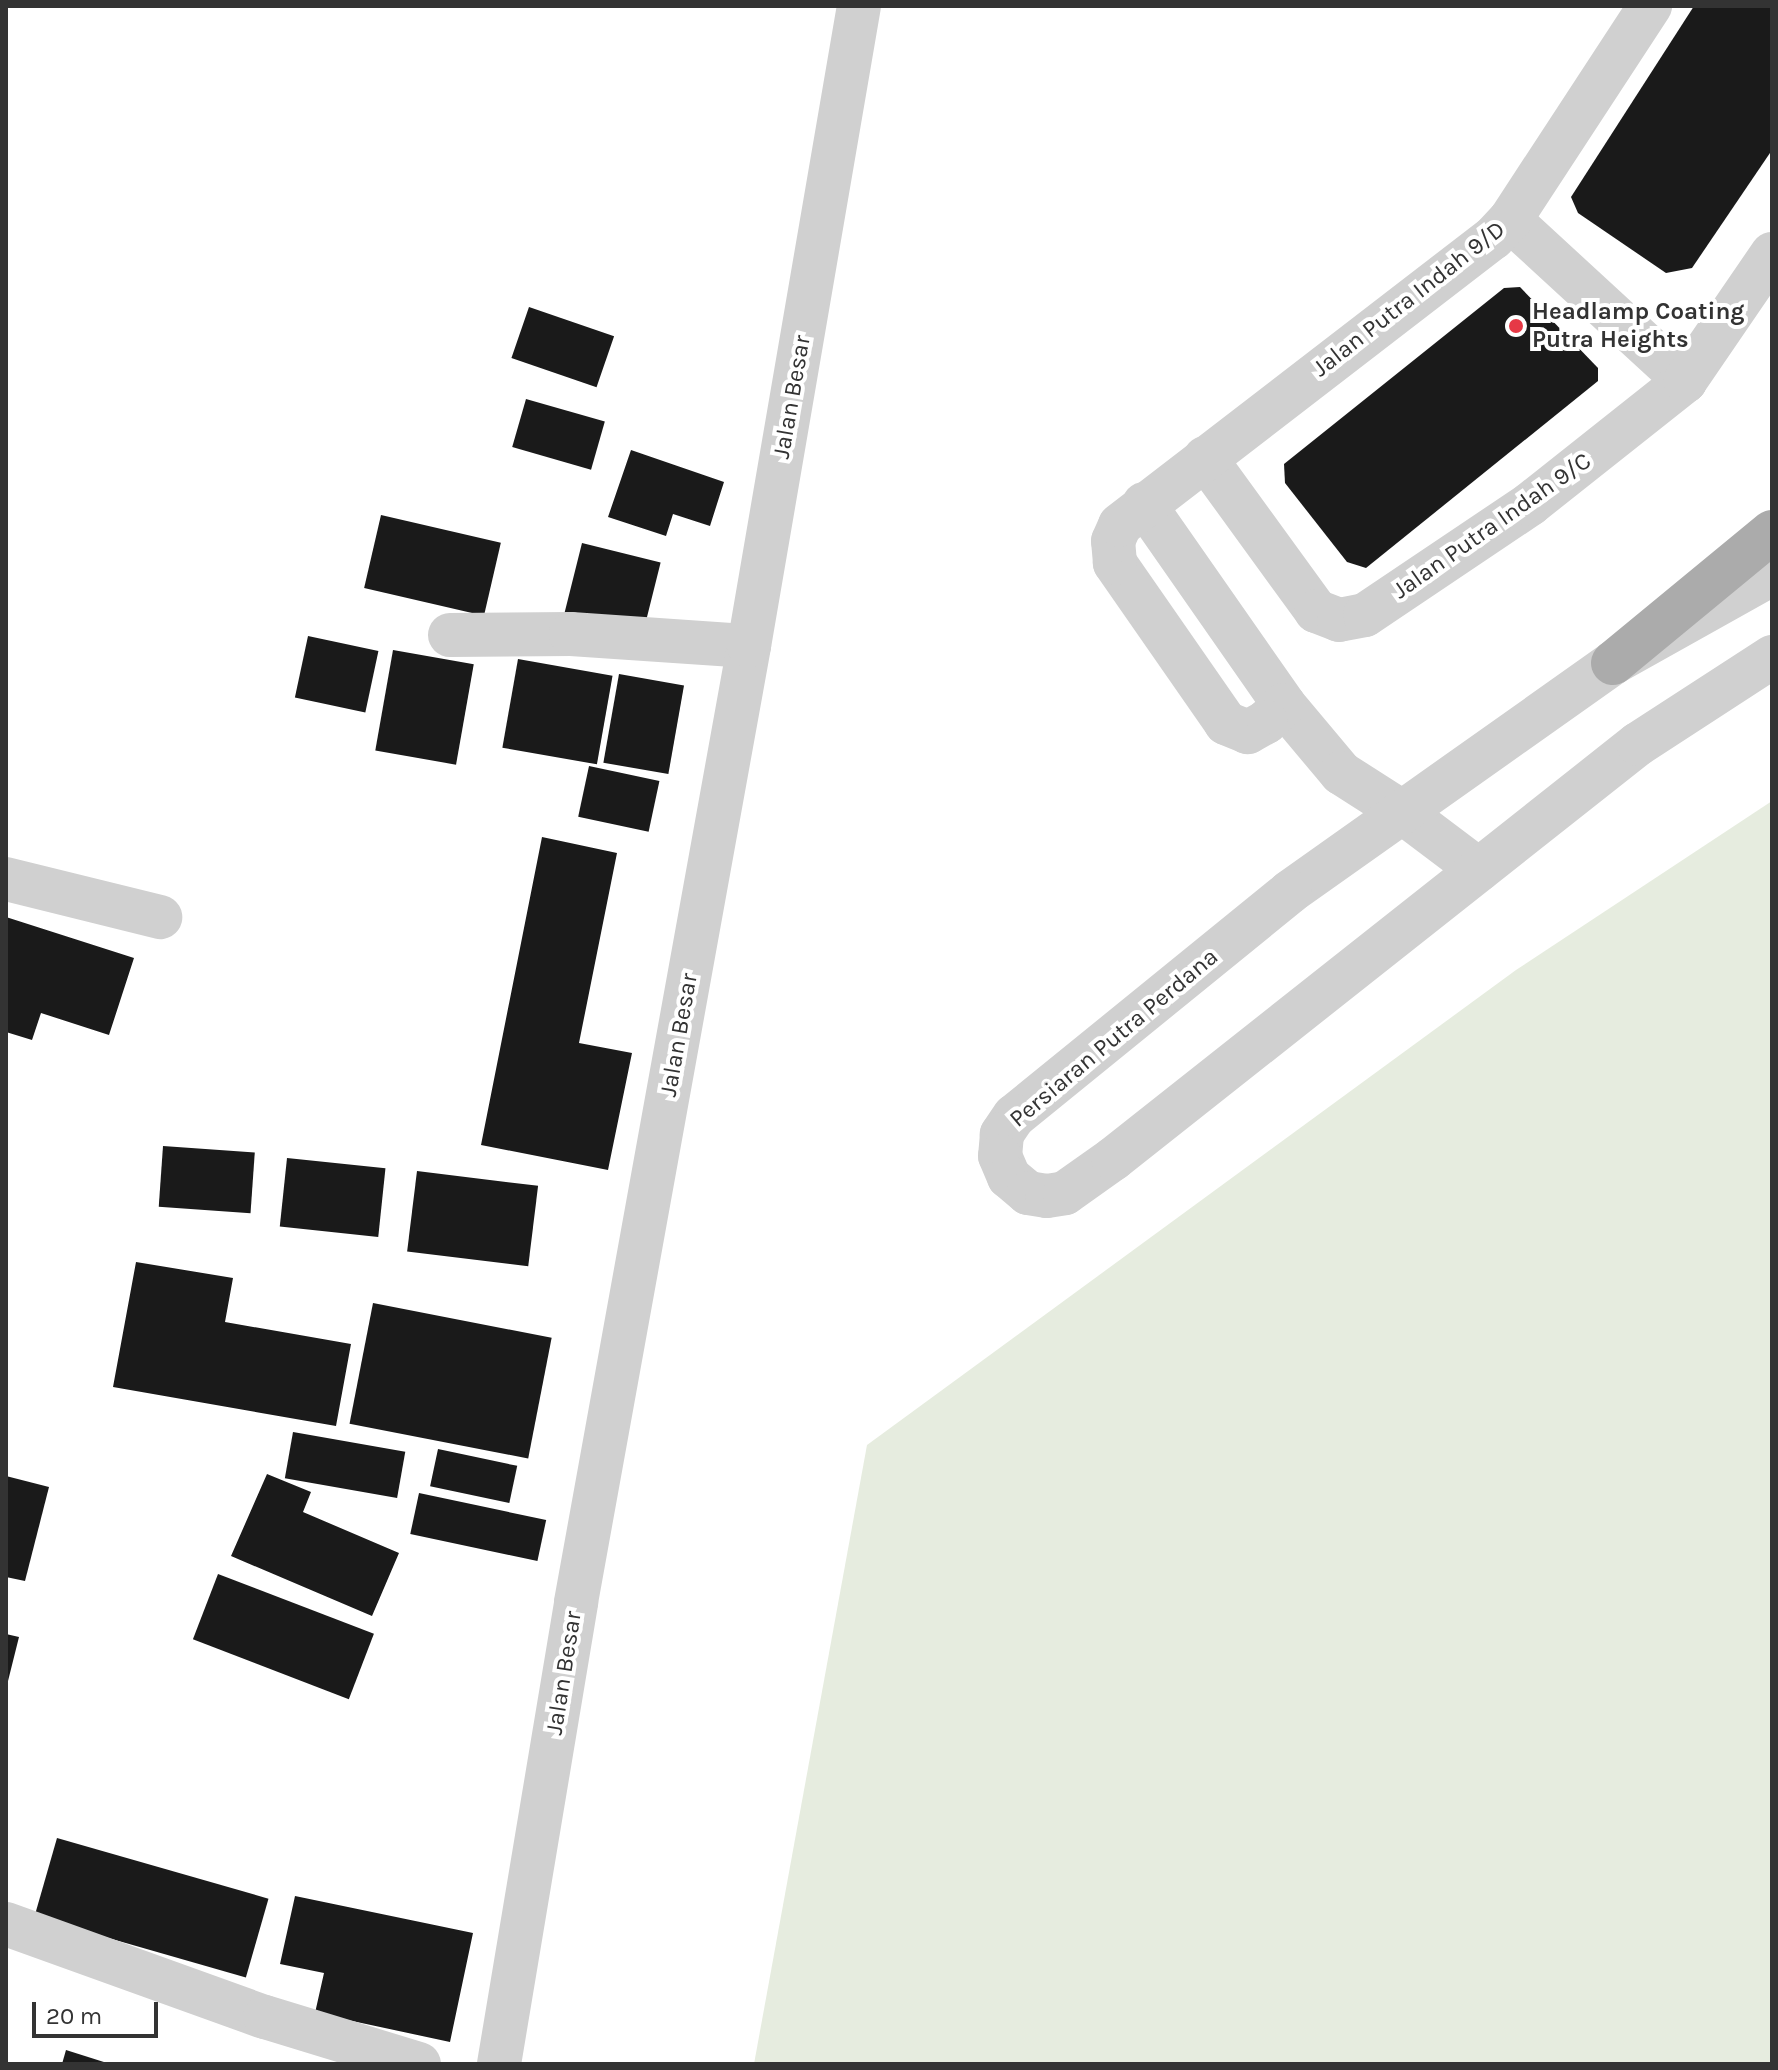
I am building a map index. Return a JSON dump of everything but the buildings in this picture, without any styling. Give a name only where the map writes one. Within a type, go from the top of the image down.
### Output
[{"type":"main road","points":[[1613,663],[1772,532]]},
{"type":"street","name":"Jalan Besar","points":[[499,2064],[576,1602],[749,646],[859,6]]},
{"type":"street","name":"Jalan Putra Indah 9/D","points":[[1284,705],[1266,722],[1248,732],[1226,723],[1115,563],[1113,541],[1120,525],[1493,238],[1510,220],[1650,6]]},
{"type":"street","points":[[1510,220],[1685,381]]},
{"type":"street","name":"Jalan Putra Indah 9/C","points":[[1205,458],[1316,611],[1339,620],[1365,615],[1530,504],[1685,381],[1772,254]]},
{"type":"street","points":[[1144,504],[1284,705],[1341,773],[1402,812],[1479,870]]},
{"type":"street","name":"Persiaran Putra Perdana","points":[[1772,574],[1613,663],[1290,892],[1014,1116],[1002,1134],[1000,1156],[1009,1177],[1028,1193],[1047,1196],[1065,1193],[1113,1159],[1638,744],[1772,657]]},
{"type":"street","points":[[450,635],[571,634],[749,646]]},
{"type":"street","points":[[6,879],[160,917]]},
{"type":"street","points":[[6,1924],[265,2017],[419,2064]]},
{"type":"shaded area","points":[[1772,801],[1772,2064],[754,2064],[867,1445],[1516,970]]},
{"type":"place","name":"Headlamp Coating Putra Heights","points":[[1516,326]]}]
